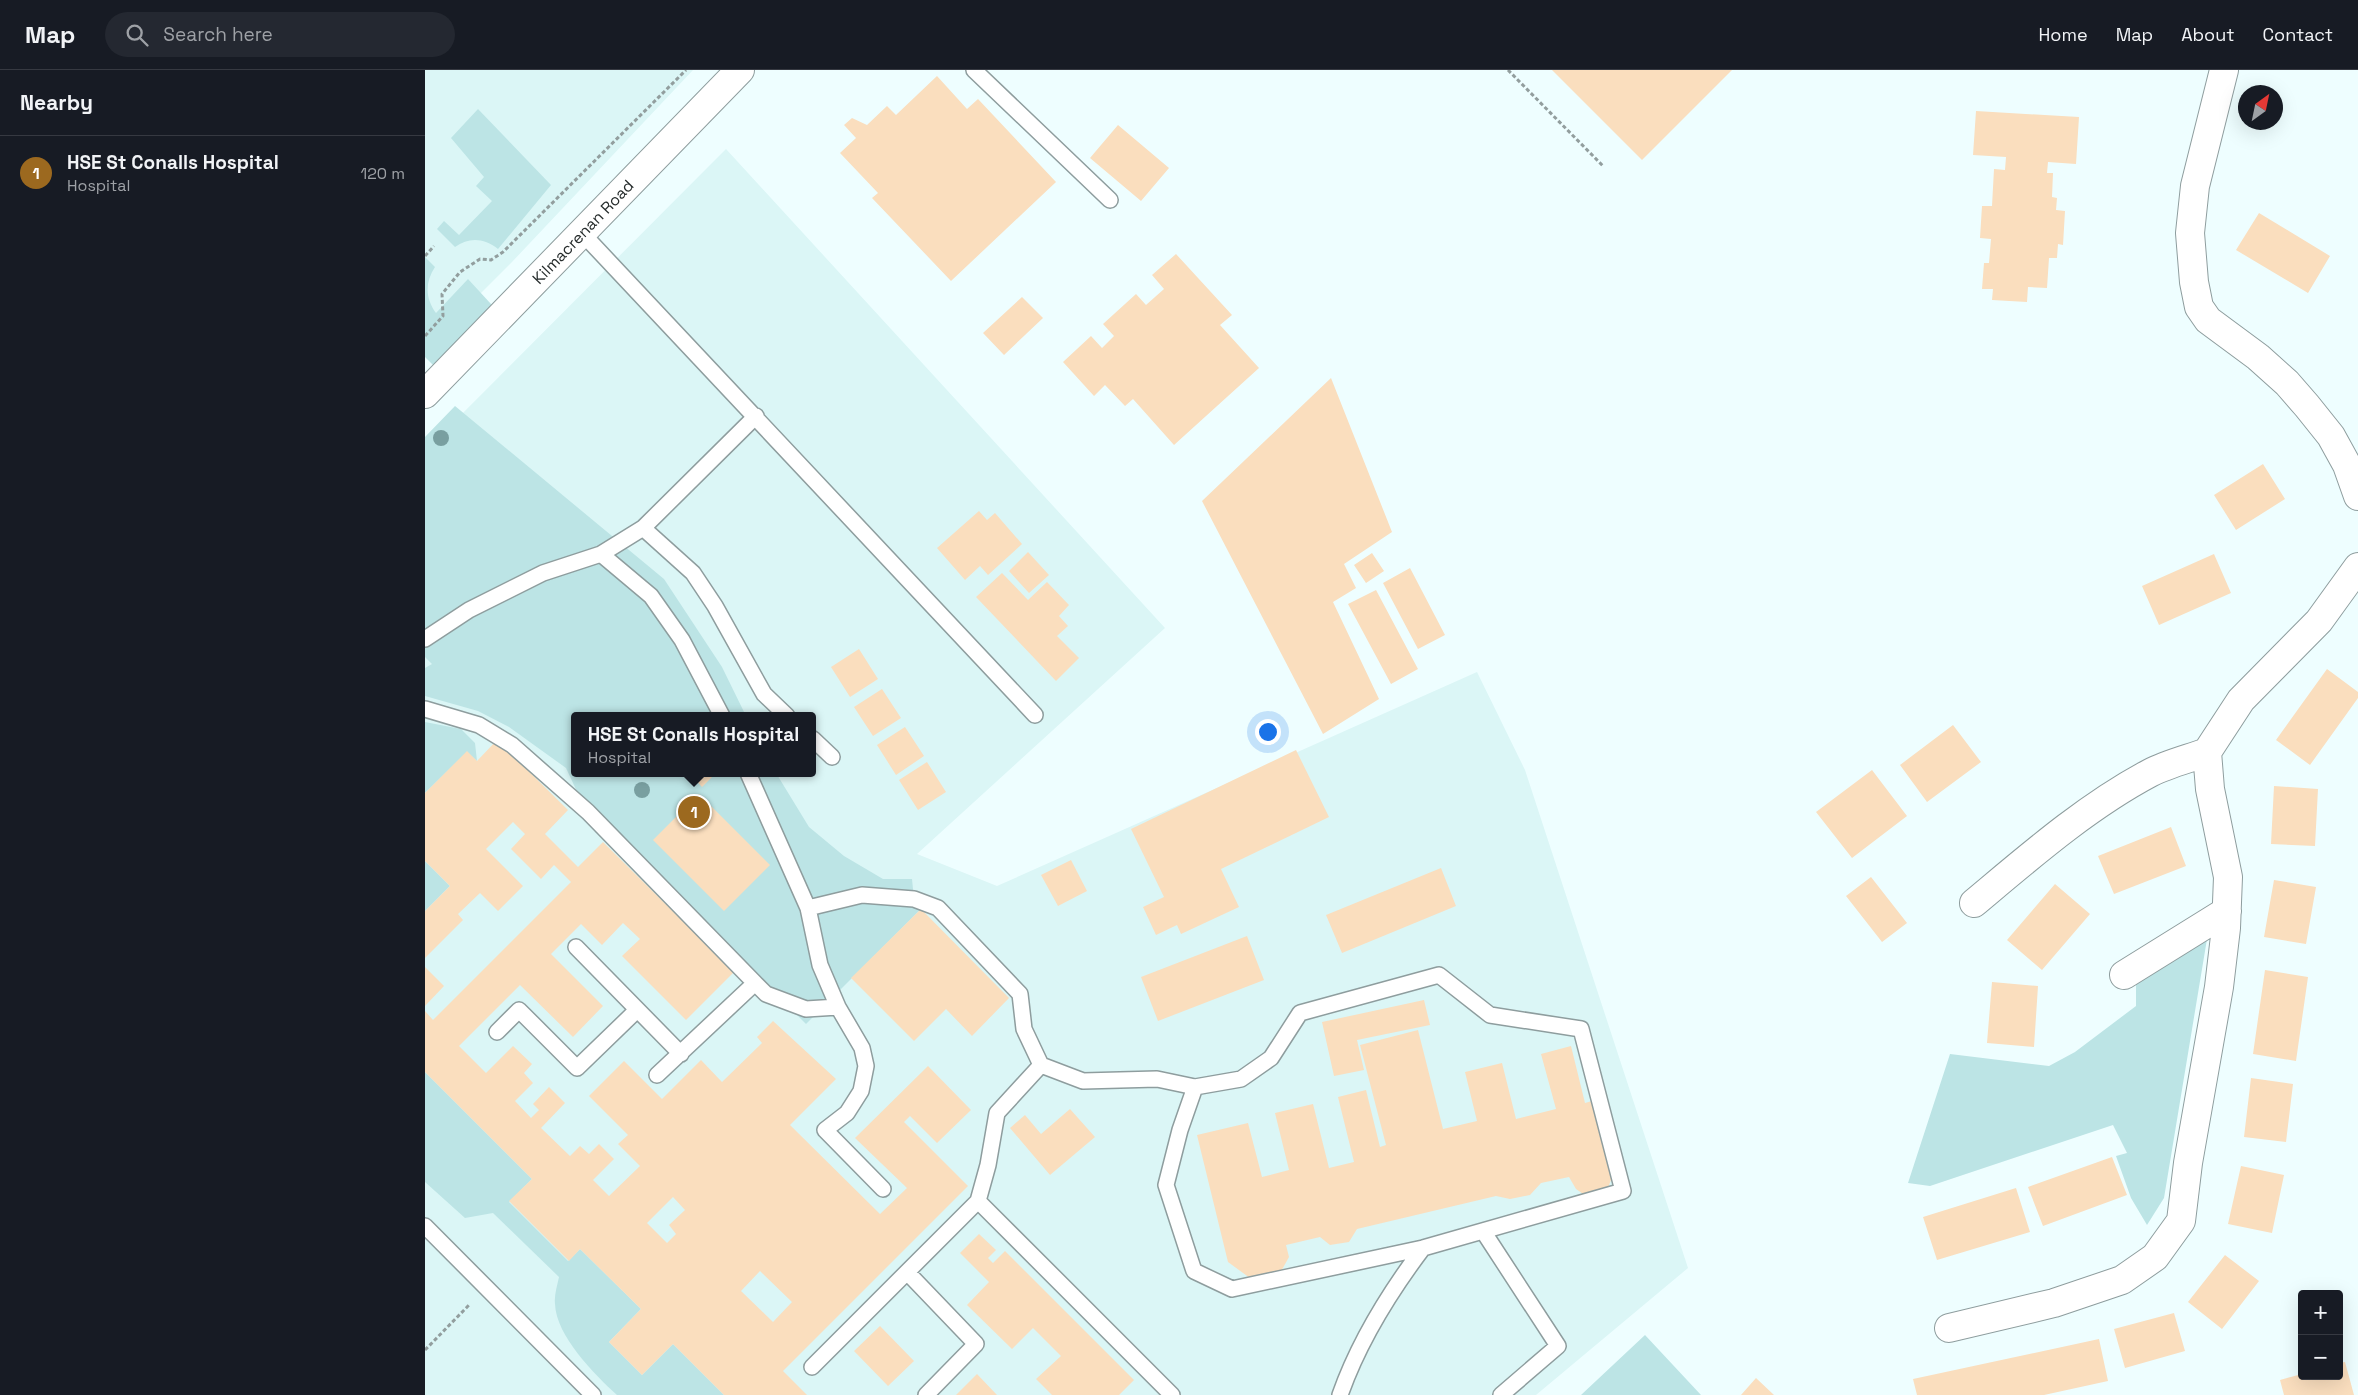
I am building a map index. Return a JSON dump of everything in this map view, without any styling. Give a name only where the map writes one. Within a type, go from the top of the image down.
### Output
[{"type":"street","name":"Kilmacrenan Road","points":[[425,394],[741,70]]},
{"type":"street","points":[[2224,70],[2195,186],[2190,233],[2194,282],[2199,307],[2208,320],[2258,357],[2287,383],[2307,406],[2331,436],[2347,466],[2358,496]]},
{"type":"street","points":[[1974,903],[2021,863],[2102,803],[2151,772],[2207,752],[2241,700],[2319,621],[2358,568]]},
{"type":"street","points":[[1949,1328],[2054,1303],[2122,1280],[2155,1257],[2181,1221],[2188,1163],[2219,987],[2227,911],[2228,877],[2210,789],[2207,752]]},
{"type":"street","points":[[2124,975],[2227,911]]},
{"type":"lane","points":[[973,70],[1110,200]]},
{"type":"lane","points":[[582,233],[1035,715]]},
{"type":"lane","points":[[425,639],[469,610],[543,574],[601,554],[643,528],[756,416]]},
{"type":"lane","points":[[643,528],[693,573],[715,606],[764,694],[783,712]]},
{"type":"lane","points":[[601,554],[651,596],[682,640],[720,712]]},
{"type":"lane","points":[[425,709],[479,725],[512,745],[588,812],[766,994],[806,1009],[838,1007]]},
{"type":"lane","points":[[816,742],[832,757]]},
{"type":"lane","points":[[750,777],[808,908],[820,965],[838,1007],[862,1048],[866,1066],[861,1090],[847,1113],[825,1130],[883,1189]]},
{"type":"lane","points":[[808,908],[862,895],[914,899],[938,908],[1020,994],[1024,1029],[1041,1065],[1083,1081],[1157,1079],[1195,1088],[1241,1079],[1271,1058],[1300,1013],[1439,975],[1490,1015],[1581,1029],[1623,1191],[1423,1248],[1232,1290],[1194,1271],[1166,1185],[1180,1130],[1195,1088]]},
{"type":"lane","points":[[576,947],[681,1054]]},
{"type":"lane","points":[[657,1075],[755,983]]},
{"type":"lane","points":[[497,1032],[519,1010],[577,1068],[637,1010]]},
{"type":"lane","points":[[811,1367],[978,1201],[988,1165],[997,1113],[1041,1065]]},
{"type":"lane","points":[[978,1201],[1172,1395]]},
{"type":"lane","points":[[425,1226],[593,1395]]},
{"type":"lane","points":[[1483,1230],[1558,1346],[1501,1395]]},
{"type":"lane","points":[[1340,1395],[1350,1366],[1389,1293],[1423,1248]]},
{"type":"lane","points":[[907,1272],[976,1344],[926,1395]]},
{"type":"path","points":[[425,336],[443,316],[442,294],[455,277],[480,259],[491,260],[503,252],[686,70]]},
{"type":"path","points":[[1508,70],[1603,166]]},
{"type":"path","points":[[425,256],[434,246]]},
{"type":"path","points":[[425,1350],[485,1287]]},
{"type":"shaded area","points":[[425,70],[693,70],[512,262],[425,349]]},
{"type":"shaded area","points":[[478,109],[551,185],[498,249],[493,245],[477,240],[471,240],[455,247],[437,229],[444,221],[459,235],[492,201],[476,186],[484,177],[451,138]]},
{"type":"shaded area","points":[[726,149],[1165,628],[917,854],[997,886],[1477,672],[1525,770],[1688,1268],[1536,1395],[425,1395],[425,451]]},
{"type":"shaded area","points":[[425,257],[435,267],[429,278],[428,296],[436,313],[468,279],[502,316],[443,375],[425,357]]},
{"type":"shaded area","points":[[455,406],[664,579],[722,667],[744,712],[571,712],[571,777],[778,777],[809,827],[844,856],[883,879],[912,879],[914,899],[921,909],[806,1024],[580,798],[566,768],[509,727],[478,711],[425,696],[425,668],[432,664],[425,657],[425,437]]},
{"type":"shaded area","points":[[425,722],[461,729],[475,743],[477,761],[467,752],[425,793]]},
{"type":"shaded area","points":[[425,861],[450,886],[425,911]]},
{"type":"shaded area","points":[[2207,939],[2164,1198],[2147,1225],[2131,1198],[2116,1156],[2127,1153],[2113,1125],[1930,1186],[1908,1183],[1950,1054],[2049,1066],[2075,1052],[2136,1006],[2136,980]]},
{"type":"shaded area","points":[[425,1072],[532,1179],[509,1202],[568,1261],[580,1249],[641,1309],[609,1342],[642,1375],[673,1344],[724,1395],[617,1395],[598,1377],[569,1342],[562,1329],[555,1304],[559,1277],[493,1213],[465,1218],[425,1182]]},
{"type":"shaded area","points":[[1645,1335],[1701,1395],[1581,1395]]},
{"type":"building","points":[[1552,70],[1732,70],[1642,160]]},
{"type":"building","points":[[937,76],[967,109],[978,99],[1056,182],[951,281],[872,198],[878,193],[840,153],[856,138],[844,125],[852,118],[867,125],[887,106],[896,115]]},
{"type":"building","points":[[1976,111],[2079,117],[2076,164],[2048,162],[2047,173],[2053,173],[2052,197],[2057,198],[2056,210],[2065,211],[2063,245],[2058,244],[2057,258],[2049,258],[2047,288],[2028,287],[2027,302],[1992,300],[1993,289],[1982,289],[1984,263],[1989,263],[1991,239],[1980,238],[1982,206],[1992,206],[1994,169],[2005,170],[2006,157],[1973,155]]},
{"type":"building","points":[[1118,125],[1169,168],[1141,201],[1090,158]]},
{"type":"building","points":[[2259,213],[2330,256],[2308,293],[2236,250]]},
{"type":"building","points":[[1176,254],[1232,315],[1220,325],[1259,368],[1174,445],[1133,399],[1125,406],[1105,385],[1094,396],[1063,362],[1091,336],[1102,348],[1114,336],[1103,324],[1136,294],[1146,305],[1164,289],[1152,275]]},
{"type":"building","points":[[1022,297],[1043,318],[1004,355],[983,333]]},
{"type":"building","points":[[1331,378],[1392,532],[1344,564],[1356,588],[1333,602],[1379,699],[1323,734],[1202,501]]},
{"type":"building","points":[[2263,464],[2285,499],[2236,530],[2214,495]]},
{"type":"building","points":[[979,511],[987,520],[995,513],[1022,544],[988,575],[980,566],[965,580],[937,548]]},
{"type":"building","points":[[1028,552],[1049,575],[1029,593],[1009,571]]},
{"type":"building","points":[[1372,553],[1384,571],[1366,583],[1354,565]]},
{"type":"building","points":[[2214,554],[2231,593],[2159,625],[2142,586]]},
{"type":"building","points":[[1410,568],[1445,635],[1418,649],[1383,583]]},
{"type":"building","points":[[1002,573],[1028,600],[1047,582],[1069,605],[1059,616],[1068,626],[1057,636],[1079,658],[1056,681],[976,597]]},
{"type":"building","points":[[1376,590],[1418,669],[1391,684],[1348,604]]},
{"type":"building","points":[[859,649],[878,679],[850,697],[831,667]]},
{"type":"building","points":[[2327,669],[2358,692],[2358,698],[2310,765],[2276,740]]},
{"type":"building","points":[[882,689],[901,718],[873,736],[854,707]]},
{"type":"building","points":[[1953,725],[1981,762],[1927,802],[1900,765]]},
{"type":"building","points":[[905,727],[924,756],[896,775],[877,745]]},
{"type":"building","points":[[497,740],[568,810],[545,834],[578,867],[603,842],[734,972],[686,1020],[622,956],[640,939],[623,923],[602,945],[581,924],[551,954],[603,1006],[573,1037],[520,985],[459,1046],[486,1073],[513,1046],[532,1064],[524,1073],[533,1083],[515,1101],[531,1118],[539,1110],[533,1104],[549,1087],[565,1103],[541,1128],[570,1156],[580,1146],[589,1154],[599,1144],[614,1159],[593,1180],[609,1196],[640,1166],[618,1144],[628,1135],[589,1096],[624,1061],[662,1099],[701,1060],[722,1082],[762,1043],[757,1037],[773,1021],[836,1079],[790,1125],[880,1214],[907,1188],[855,1138],[928,1066],[971,1110],[937,1143],[910,1116],[904,1122],[968,1186],[783,1371],[807,1395],[724,1395],[673,1344],[642,1375],[609,1342],[641,1309],[580,1249],[569,1261],[509,1201],[532,1179],[425,1072],[425,1011],[433,1020],[571,882],[554,865],[541,879],[511,849],[525,834],[513,822],[486,849],[523,886],[498,911],[480,893],[458,914],[463,920],[425,958],[425,911],[450,886],[425,861],[425,793],[467,751],[477,761]],"holes":[[[673,1197],[685,1210],[669,1225],[676,1234],[667,1243],[647,1223]],[[760,1271],[792,1302],[773,1322],[741,1291]]]},
{"type":"building","points":[[1296,750],[1329,817],[1221,869],[1239,907],[1181,934],[1177,925],[1156,935],[1143,907],[1164,897],[1131,829]]},
{"type":"building","points":[[927,762],[946,792],[918,810],[899,780]]},
{"type":"building","points":[[1872,770],[1907,816],[1852,858],[1816,812]]},
{"type":"building","points":[[693,777],[712,777],[702,787]]},
{"type":"building","points":[[2274,786],[2318,789],[2315,846],[2271,844]]},
{"type":"building","points":[[699,794],[770,865],[724,911],[653,840]]},
{"type":"building","points":[[2171,827],[2186,866],[2114,894],[2098,856]]},
{"type":"building","points":[[1071,860],[1087,891],[1058,906],[1041,875]]},
{"type":"building","points":[[1441,868],[1456,906],[1342,953],[1326,915]]},
{"type":"building","points":[[1871,877],[1907,923],[1882,942],[1846,896]]},
{"type":"building","points":[[2274,880],[2316,887],[2306,944],[2264,937]]},
{"type":"building","points":[[2055,884],[2090,914],[2042,970],[2007,940]]},
{"type":"building","points":[[921,909],[1009,998],[972,1036],[946,1009],[914,1041],[851,978]]},
{"type":"building","points":[[1247,936],[1264,980],[1158,1021],[1141,977]]},
{"type":"building","points":[[425,967],[444,986],[425,1006]]},
{"type":"building","points":[[2265,970],[2308,977],[2296,1061],[2253,1054]]},
{"type":"building","points":[[1992,982],[2038,986],[2034,1047],[1987,1043]]},
{"type":"building","points":[[1424,1000],[1430,1025],[1357,1040],[1364,1070],[1334,1076],[1322,1022]]},
{"type":"building","points":[[1418,1030],[1443,1129],[1477,1121],[1465,1072],[1502,1063],[1516,1119],[1556,1109],[1541,1054],[1571,1046],[1585,1103],[1592,1101],[1612,1177],[1608,1188],[1586,1196],[1576,1189],[1569,1177],[1541,1183],[1530,1195],[1510,1199],[1496,1196],[1357,1229],[1349,1242],[1330,1245],[1320,1237],[1286,1245],[1289,1257],[1279,1275],[1254,1281],[1228,1262],[1197,1135],[1248,1123],[1262,1177],[1289,1170],[1275,1113],[1313,1104],[1329,1168],[1354,1162],[1338,1097],[1366,1090],[1380,1147],[1386,1145],[1360,1045]]},
{"type":"building","points":[[2251,1078],[2293,1084],[2286,1142],[2244,1137]]},
{"type":"building","points":[[1070,1109],[1095,1137],[1050,1175],[1010,1128],[1025,1115],[1041,1134]]},
{"type":"building","points":[[2112,1157],[2127,1195],[2043,1226],[2028,1187]]},
{"type":"building","points":[[2241,1166],[2284,1175],[2272,1233],[2228,1224]]},
{"type":"building","points":[[2016,1188],[2030,1232],[1937,1260],[1923,1217]]},
{"type":"building","points":[[979,1234],[996,1250],[988,1258],[993,1263],[1005,1251],[1134,1380],[1119,1395],[1052,1395],[1036,1379],[1061,1356],[1033,1328],[1012,1349],[967,1305],[989,1282],[960,1253]]},
{"type":"building","points":[[2225,1255],[2259,1281],[2222,1329],[2188,1302]]},
{"type":"building","points":[[2174,1313],[2185,1351],[2125,1368],[2114,1329]]},
{"type":"building","points":[[880,1326],[914,1361],[888,1386],[854,1351]]},
{"type":"building","points":[[2099,1339],[2108,1381],[2044,1395],[1917,1395],[1913,1379]]},
{"type":"building","points":[[2343,1362],[2345,1362],[2354,1395],[2284,1395],[2280,1380],[2298,1375],[2298,1380],[2343,1380]]},
{"type":"building","points":[[977,1374],[997,1395],[956,1395]]},
{"type":"building","points":[[1756,1378],[1774,1395],[1741,1395]]},
{"type":"place","name":"HSE St Conalls Hospital","points":[[694,812]]}]
